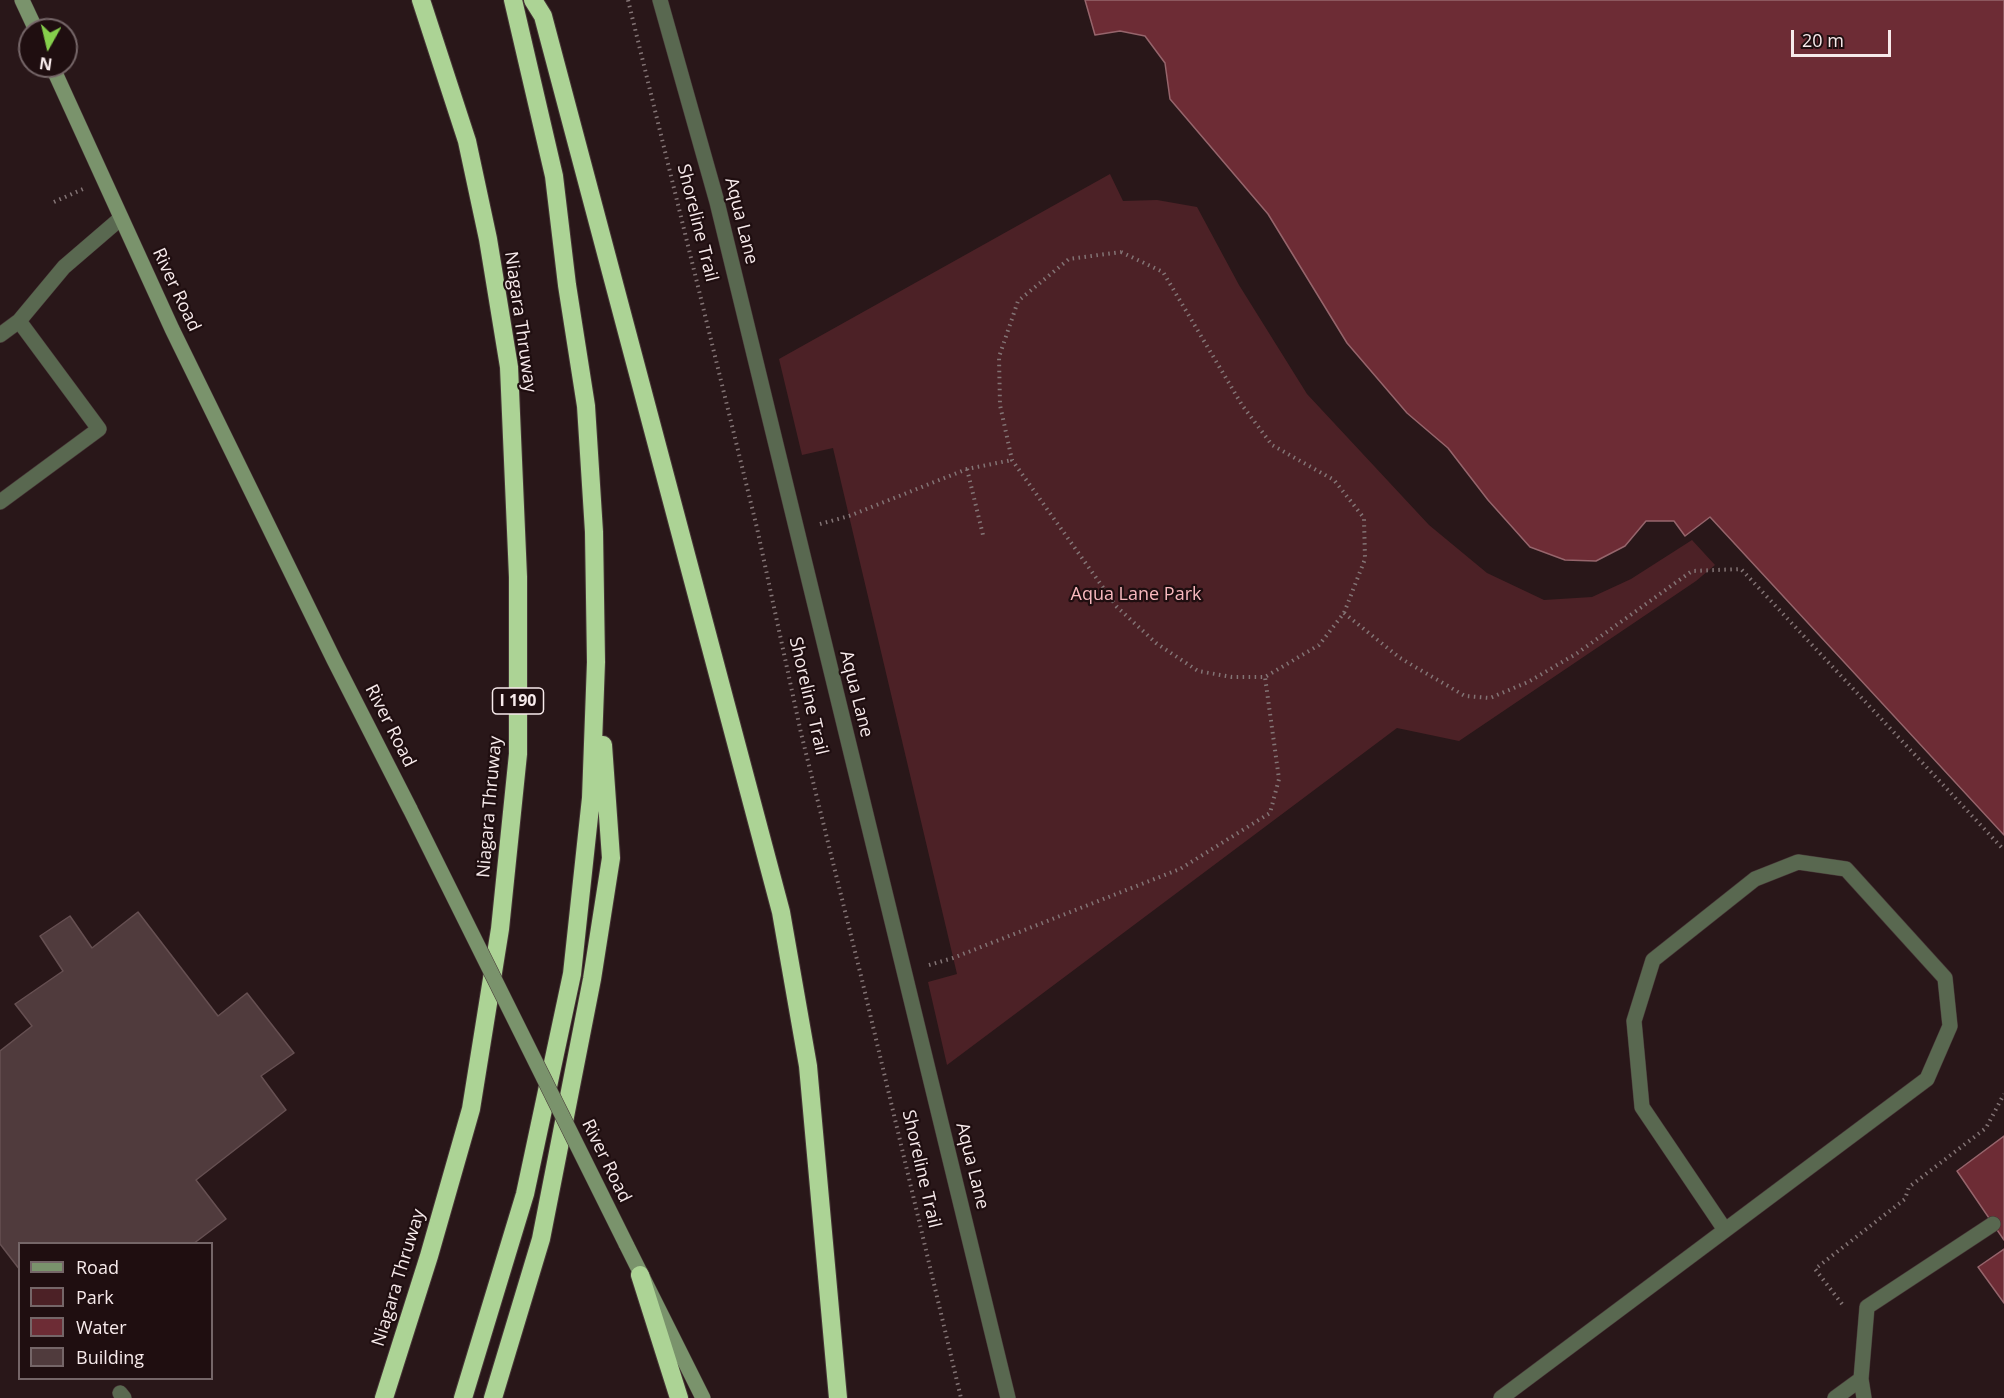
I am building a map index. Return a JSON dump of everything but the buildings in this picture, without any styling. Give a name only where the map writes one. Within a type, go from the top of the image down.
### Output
[{"type":"highway","name":"Niagara Thruway","points":[[384,1398],[429,1256],[471,1109],[500,929],[518,754],[518,577],[509,367],[488,239],[467,141],[421,0]]},
{"type":"highway","points":[[493,1398],[541,1239],[592,979],[611,858],[596,629],[594,531],[586,406],[567,285],[554,176],[513,0]]},
{"type":"highway","points":[[533,0],[547,28],[781,912],[808,1066],[838,1398]]},
{"type":"highway","points":[[463,1398],[525,1194],[572,974],[591,798],[596,629]]},
{"type":"highway","points":[[640,1275],[679,1398]]},
{"type":"main road","points":[[22,0],[30,18]]},
{"type":"main road","name":"River Road","points":[[57,78],[172,329],[334,660],[411,809],[640,1275],[703,1398]]},
{"type":"street","name":"Aqua Lane","points":[[660,0],[717,202],[1008,1398]]},
{"type":"street","points":[[0,335],[19,321],[64,267],[121,218]]},
{"type":"street","points":[[0,502],[99,429],[19,321]]},
{"type":"street","points":[[1501,1398],[1927,1079],[1950,1026],[1945,978],[1846,869],[1798,862],[1755,879],[1653,960],[1635,1021],[1642,1107],[1725,1230]]},
{"type":"street","points":[[1864,1398],[1861,1379],[1866,1307],[1993,1224]]},
{"type":"street","points":[[1835,1398],[1861,1379]]},
{"type":"path","name":"Shoreline Trail","points":[[628,0],[755,516],[801,733],[961,1398]]},
{"type":"path","points":[[54,202],[61,199]]},
{"type":"path","points":[[1121,252],[1163,272],[1242,405],[1272,445],[1334,480],[1364,518],[1365,559],[1344,613],[1319,645],[1265,676],[1232,677],[1198,671],[1156,643],[1117,607],[1012,460],[1000,405],[999,357],[1018,300],[1069,259],[1121,252]]},
{"type":"path","points":[[796,531],[849,516],[968,469],[1012,460]]},
{"type":"path","points":[[968,469],[983,535]]},
{"type":"path","points":[[1344,613],[1409,664],[1466,696],[1490,698],[1528,682],[1576,654],[1692,571],[1741,568],[2004,850]]},
{"type":"path","points":[[905,971],[953,958],[1180,869],[1270,813],[1279,779],[1265,676]]},
{"type":"path","points":[[1864,1333],[1815,1269],[1905,1199],[1909,1187],[1986,1128],[2004,1094]]},
{"type":"green space","name":"Aqua Lane Park","points":[[1110,174],[1123,201],[1157,200],[1197,207],[1239,285],[1307,394],[1429,525],[1487,573],[1544,600],[1592,597],[1631,579],[1692,540],[1715,565],[1696,581],[1459,741],[1397,728],[947,1065],[928,982],[957,974],[833,448],[802,455],[779,359]]},
{"type":"water","points":[[1085,0],[2004,0],[2004,835],[1710,517],[1685,536],[1674,521],[1646,521],[1625,546],[1596,561],[1565,560],[1530,547],[1488,500],[1448,448],[1407,413],[1347,343],[1268,214],[1170,99],[1165,63],[1145,36],[1120,31],[1095,35]]},
{"type":"water","points":[[2004,1136],[2004,1240],[1957,1171]]},
{"type":"water","points":[[2004,1249],[2004,1303],[1978,1267]]}]
